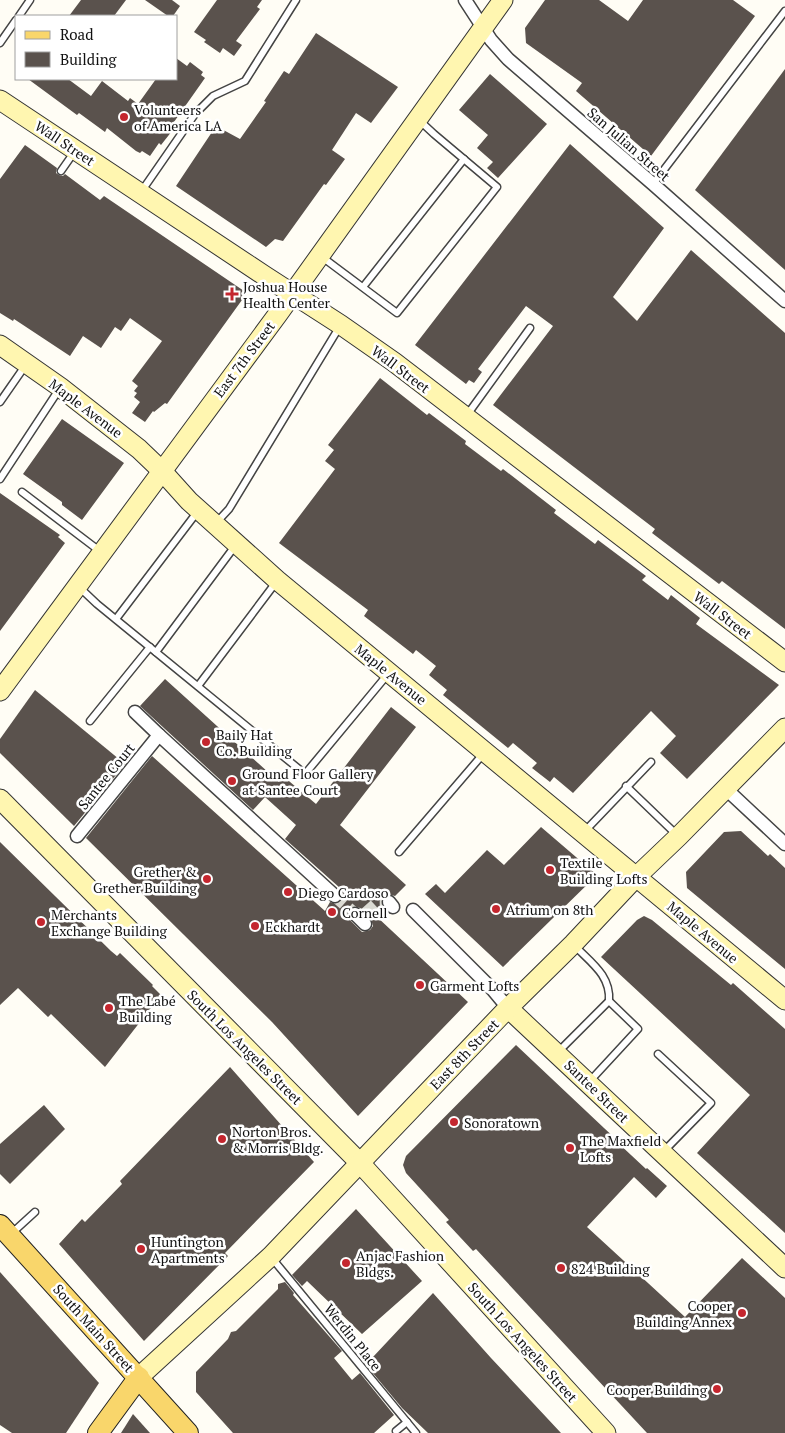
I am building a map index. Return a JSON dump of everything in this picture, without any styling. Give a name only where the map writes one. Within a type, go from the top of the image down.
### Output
[{"type":"main road","name":"East 7th Street","points":[[0,691],[292,294],[503,0]]},
{"type":"main road","name":"Wall Street","points":[[1,103],[76,150],[394,362],[785,662]]},
{"type":"main road","name":"Maple Avenue","points":[[0,345],[60,388],[139,449],[162,471],[181,494],[238,543],[277,580],[785,1000]]},
{"type":"main road","name":"East 8th Street","points":[[139,1377],[271,1256],[508,1008],[785,728]]},
{"type":"main road","name":"South Los Angeles Street","points":[[0,799],[360,1163],[606,1433]]},
{"type":"main road","name":"Santee Street","points":[[508,1008],[785,1268]]},
{"type":"main road","name":"South Main Street","points":[[5,1230],[188,1433]]},
{"type":"main road","points":[[98,1433],[139,1377]]},
{"type":"street","name":"San Julian Street","points":[[465,0],[491,40],[508,59],[785,301]]},
{"type":"street","points":[[135,712],[335,896]]},
{"type":"street","name":"Santee Court","points":[[76,836],[159,736]]},
{"type":"street","points":[[726,788],[785,844]]},
{"type":"street","name":"Santee Street","points":[[413,910],[493,990],[508,1008]]},
{"type":"lane","points":[[19,15],[30,0]]},
{"type":"lane","points":[[140,193],[195,114],[213,96],[245,81],[296,0]]},
{"type":"lane","points":[[652,184],[785,11]]},
{"type":"lane","points":[[0,43],[15,21]]},
{"type":"lane","points":[[319,255],[397,313],[497,187],[434,134],[418,118]]},
{"type":"lane","points":[[61,171],[76,150]]},
{"type":"lane","points":[[363,287],[464,158]]},
{"type":"lane","points":[[216,524],[229,509],[341,325]]},
{"type":"lane","points":[[465,418],[530,328]]},
{"type":"lane","points":[[0,402],[27,364]]},
{"type":"lane","points":[[0,479],[60,388]]},
{"type":"lane","points":[[22,492],[102,552]]},
{"type":"lane","points":[[116,619],[199,510]]},
{"type":"lane","points":[[156,652],[238,543]]},
{"type":"lane","points":[[198,686],[277,580]]},
{"type":"lane","points":[[78,585],[116,619],[305,774],[389,673]]},
{"type":"lane","points":[[90,721],[150,647]]},
{"type":"lane","points":[[399,852],[484,752]]},
{"type":"lane","points":[[584,832],[651,762]]},
{"type":"lane","points":[[626,786],[679,836]]},
{"type":"lane","points":[[557,1053],[609,1001],[610,990],[605,978],[573,944]]},
{"type":"lane","points":[[589,1083],[638,1029],[609,1001]]},
{"type":"lane","points":[[658,1054],[711,1103],[662,1153]]},
{"type":"lane","points":[[5,1230],[35,1212]]},
{"type":"lane","name":"Werdin Place","points":[[271,1256],[416,1433]]},
{"type":"lane","points":[[396,1431],[407,1422]]},
{"type":"building","points":[[81,0],[126,0],[115,15],[70,15]]},
{"type":"building","points":[[145,0],[172,0],[180,6],[174,15],[167,15]]},
{"type":"building","points":[[217,0],[262,0],[257,7],[260,9],[236,41],[242,45],[234,56],[223,48],[220,53],[194,32]]},
{"type":"building","points":[[545,0],[599,0],[628,21],[643,0],[733,0],[755,16],[651,156],[576,91],[582,83],[526,43],[525,28]]},
{"type":"building","points":[[316,33],[398,87],[371,123],[356,113],[332,150],[345,159],[326,185],[324,184],[283,241],[275,239],[266,247],[176,186],[216,126],[240,139],[266,102],[264,101],[284,71],[289,74]]},
{"type":"building","name":"Volunteers of America LA","points":[[178,59],[187,66],[190,62],[203,72],[201,75],[205,78],[169,129],[172,131],[161,145],[159,143],[150,156],[142,151],[140,153],[136,151],[107,128],[105,132],[79,113],[77,115],[29,80],[69,80],[91,96],[102,81],[128,101],[130,98],[138,104],[155,80],[178,80]]},
{"type":"building","points":[[785,69],[785,270],[695,190]]},
{"type":"building","points":[[490,74],[547,124],[498,178],[487,168],[493,162],[477,148],[488,135],[459,110]]},
{"type":"building","points":[[570,144],[664,228],[613,297],[637,321],[691,250],[785,333],[785,629],[722,581],[719,584],[652,533],[655,529],[493,405],[553,326],[526,306],[478,369],[482,372],[474,383],[469,380],[466,384],[415,345]]},
{"type":"building","points":[[25,145],[57,168],[56,173],[59,175],[63,176],[65,174],[100,200],[104,196],[247,293],[167,404],[165,403],[153,411],[145,422],[132,413],[140,402],[134,397],[137,393],[134,391],[138,386],[132,381],[162,341],[130,318],[121,331],[115,327],[101,348],[83,336],[70,356],[14,319],[13,321],[0,313],[0,179]]},
{"type":"building","points":[[380,378],[427,415],[429,413],[466,441],[465,444],[501,471],[503,469],[556,510],[554,513],[595,544],[598,540],[646,576],[642,580],[668,600],[671,595],[700,618],[696,624],[779,685],[687,779],[660,753],[676,736],[651,711],[573,793],[554,777],[550,782],[532,768],[537,763],[513,743],[508,748],[443,695],[447,690],[429,675],[436,666],[416,650],[413,654],[364,616],[368,610],[279,543],[335,469],[325,461],[334,450],[328,445]]},
{"type":"building","points":[[62,419],[124,463],[82,520],[62,505],[62,502],[23,474]]},
{"type":"building","points":[[0,493],[60,535],[58,537],[65,543],[0,631]]},
{"type":"building","points":[[165,679],[279,782],[283,776],[316,804],[391,707],[416,727],[340,825],[406,885],[395,896],[388,894],[384,896],[381,903],[384,908],[376,916],[468,1002],[358,1116],[272,1022],[86,838],[152,756],[325,911],[330,902],[338,904],[343,898],[340,888],[285,839],[296,825],[265,797],[253,810],[140,706]],"holes":[[[353,906],[360,908],[371,919],[373,926],[370,930],[362,932],[349,919],[347,911]]]},
{"type":"building","points":[[35,690],[125,764],[74,826],[0,753],[0,739]]},
{"type":"building","name":"Atrium on 8th","points":[[541,827],[597,875],[503,967],[425,894],[436,884],[445,893],[487,850],[504,865]]},
{"type":"building","points":[[741,831],[768,856],[770,854],[785,868],[785,969],[687,888],[686,872],[724,832]]},
{"type":"building","points":[[0,842],[111,951],[117,956],[120,953],[161,995],[105,1067],[51,1014],[48,1017],[18,988],[0,1005]]},
{"type":"building","points":[[644,916],[652,920],[731,985],[733,983],[785,1029],[785,1233],[697,1153],[750,1095],[601,957],[637,920]]},
{"type":"building","points":[[516,1045],[616,1141],[667,1186],[656,1198],[634,1177],[587,1227],[685,1317],[742,1258],[785,1298],[785,1433],[647,1433],[476,1249],[473,1251],[446,1222],[449,1220],[406,1173],[403,1165],[406,1156]]},
{"type":"building","points":[[230,1067],[314,1162],[225,1253],[228,1256],[144,1341],[59,1244],[82,1219],[85,1222],[122,1184],[120,1181]]},
{"type":"building","points":[[44,1105],[65,1129],[10,1184],[0,1174],[0,1144]]},
{"type":"building","name":"Anjac Fashion Bldgs.","points":[[356,1209],[422,1281],[362,1334],[307,1281],[302,1286],[292,1275]]},
{"type":"building","points":[[0,1272],[99,1383],[66,1433],[12,1433],[0,1425]]},
{"type":"building","points":[[285,1282],[294,1293],[293,1295],[342,1351],[334,1358],[352,1380],[360,1373],[394,1415],[374,1433],[233,1433],[196,1392],[196,1372],[228,1339],[231,1332],[236,1331],[278,1289],[278,1284]]},
{"type":"building","points":[[433,1293],[561,1433],[428,1433],[402,1408],[367,1366],[372,1361],[372,1358]]},
{"type":"building","points":[[133,1414],[150,1433],[121,1433]]},
{"type":"tunnel","points":[[335,896],[355,914]]},
{"type":"tunnel","points":[[366,913],[378,902],[389,902]]},
{"type":"place","name":"Volunteers of America LA","points":[[124,117]]},
{"type":"place","name":"Joshua House Health Center","points":[[232,294]]},
{"type":"place","name":"Baily Hat Co. Building","points":[[206,742]]},
{"type":"place","name":"Ground Floor Gallery at Santee Court","points":[[232,781]]},
{"type":"place","name":"Textile Building Lofts","points":[[550,870]]},
{"type":"place","name":"Grether & Grether Building","points":[[207,879]]},
{"type":"place","name":"Diego Cardoso","points":[[288,892]]},
{"type":"place","name":"Atrium on 8th","points":[[496,909]]},
{"type":"place","name":"Cornell","points":[[332,912]]},
{"type":"place","name":"Merchants Exchange Building","points":[[41,922]]},
{"type":"place","name":"Eckhardt","points":[[255,926]]},
{"type":"place","name":"Garment Lofts","points":[[420,985]]},
{"type":"place","name":"The Labé Building","points":[[109,1008]]},
{"type":"place","name":"Sonoratown","points":[[454,1122]]},
{"type":"place","name":"Norton Bros. & Morris Bldg.","points":[[222,1139]]},
{"type":"place","name":"The Maxfield Lofts","points":[[570,1148]]},
{"type":"place","name":"Huntington Apartments","points":[[141,1249]]},
{"type":"place","name":"Anjac Fashion Bldgs.","points":[[346,1263]]},
{"type":"place","name":"824 Building","points":[[561,1268]]},
{"type":"place","name":"Cooper Building Annex","points":[[742,1313]]},
{"type":"place","name":"Cooper Building","points":[[717,1389]]}]
